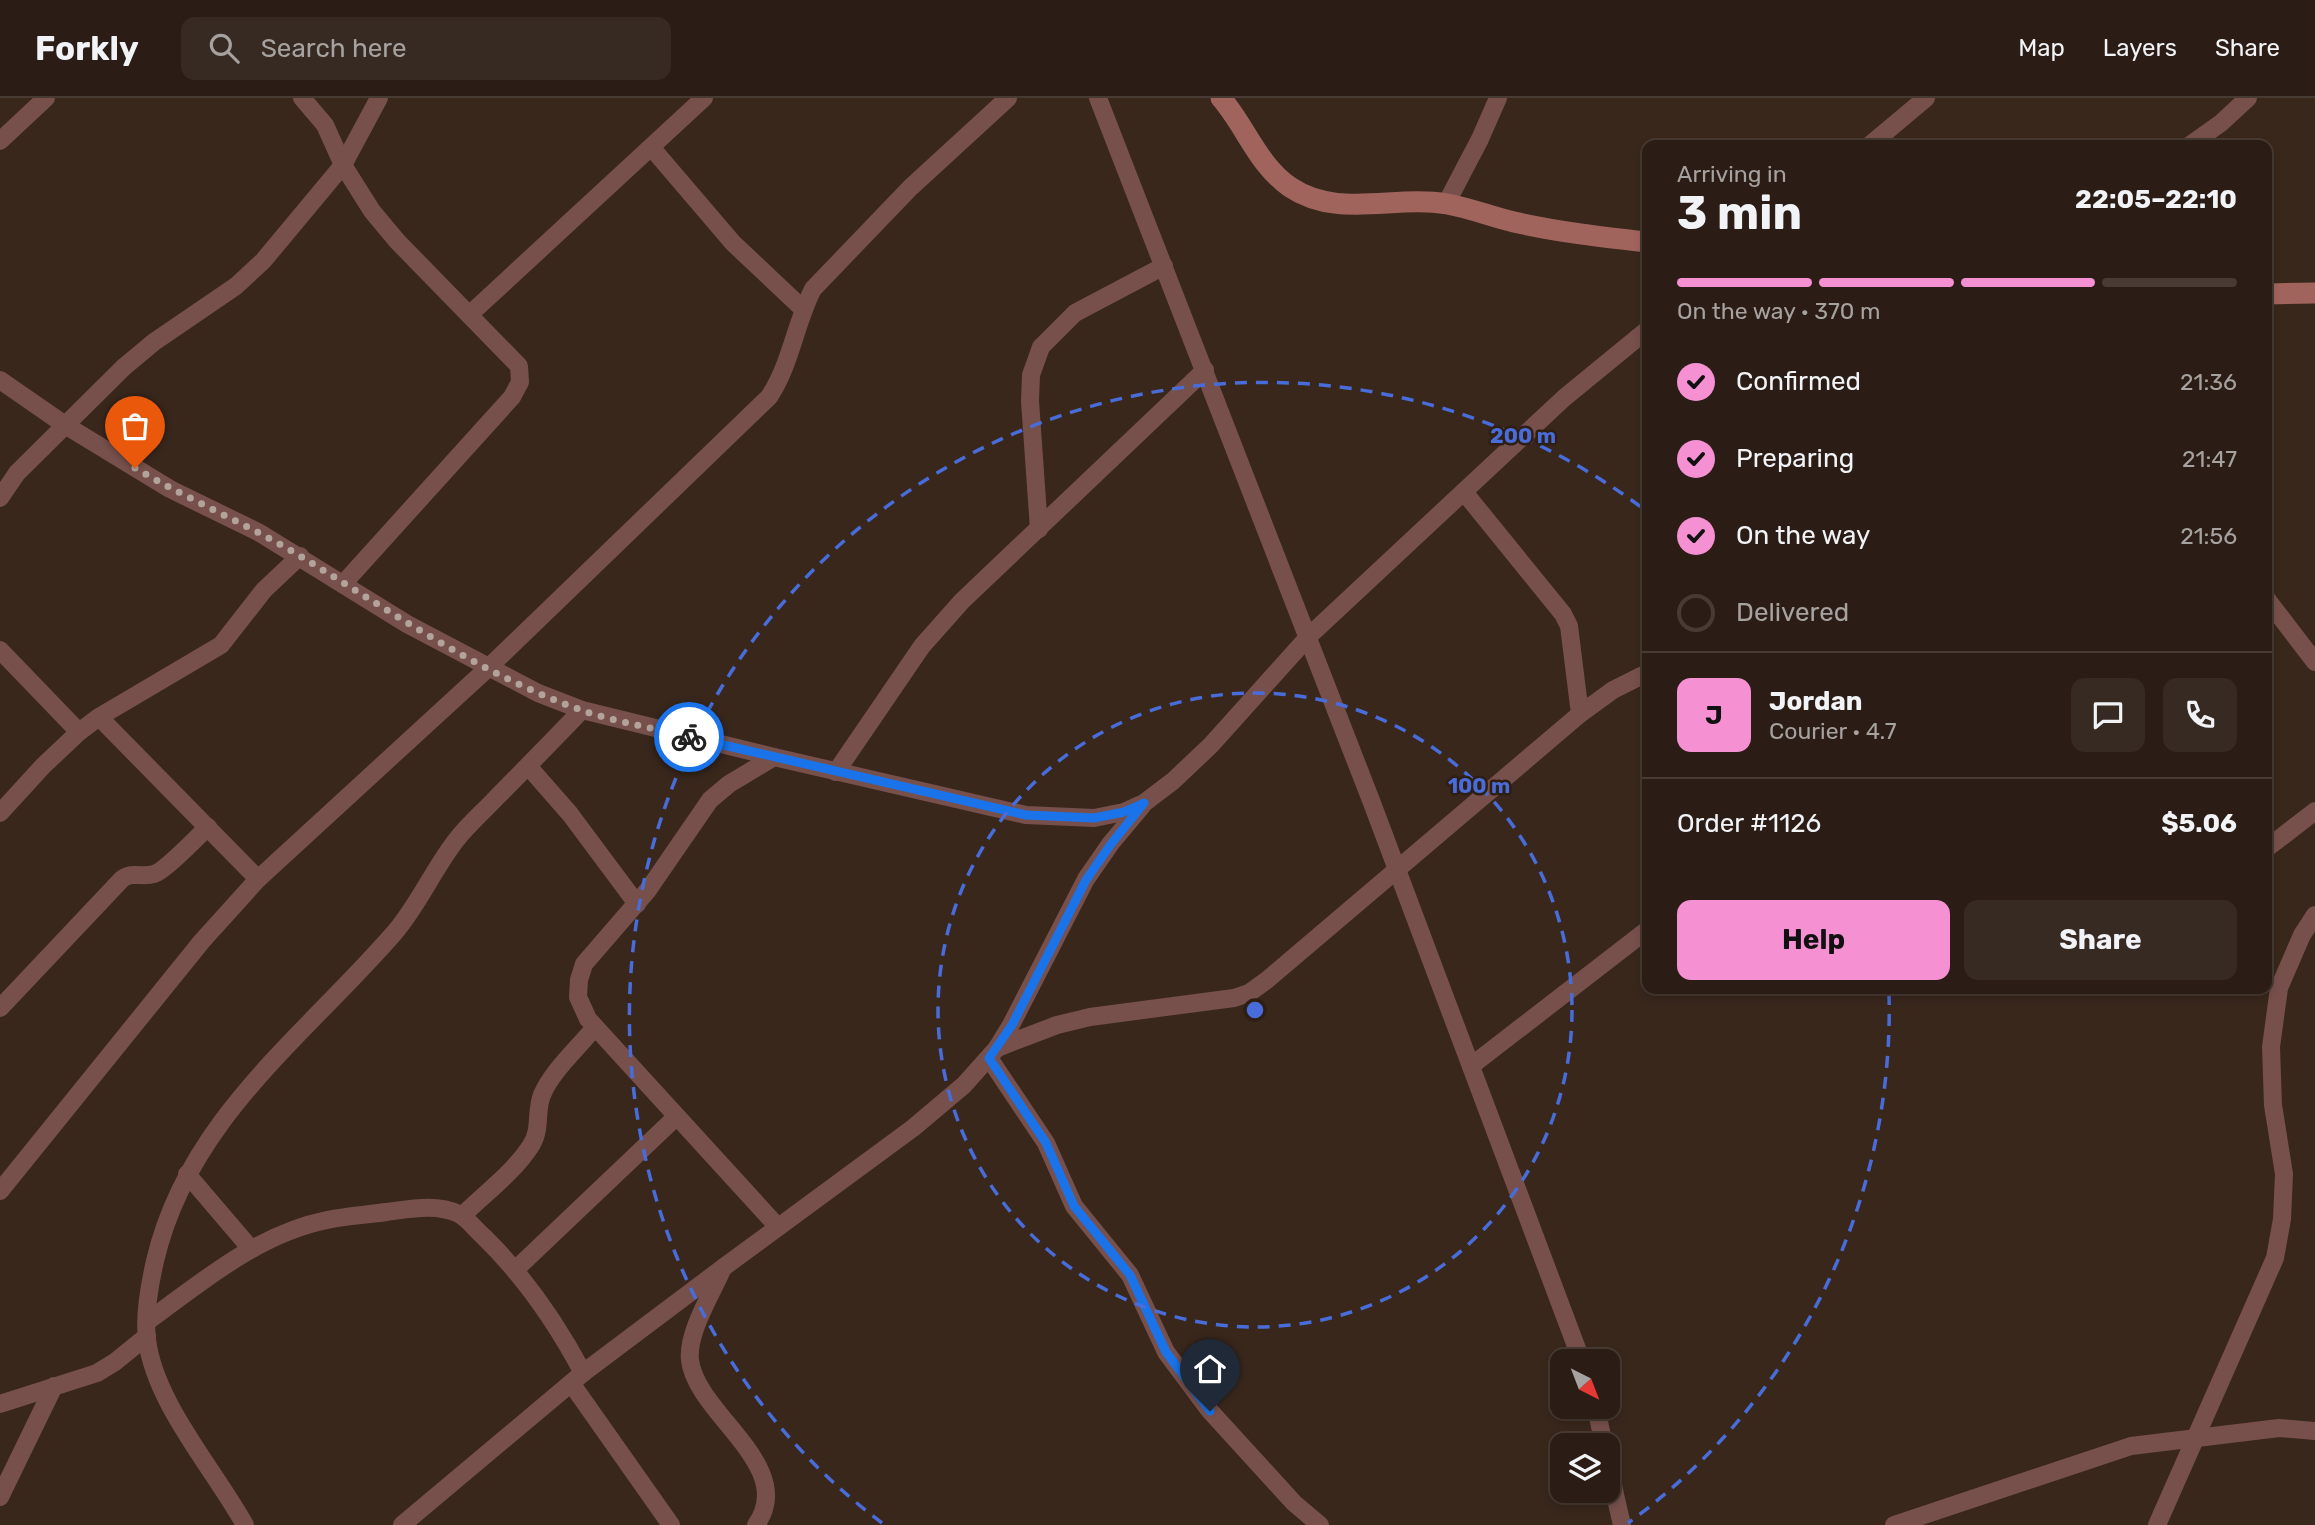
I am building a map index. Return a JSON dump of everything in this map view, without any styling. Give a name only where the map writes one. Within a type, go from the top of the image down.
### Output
[{"type":"street","points":[[0,141],[46,98]]},
{"type":"street","points":[[302,98],[325,125],[343,165],[372,211],[519,366],[520,382],[512,397],[343,584]]},
{"type":"street","points":[[0,498],[17,473],[154,342],[236,286],[263,261],[343,165],[379,98]]},
{"type":"street","points":[[469,315],[704,98]]},
{"type":"street","points":[[0,1191],[202,941],[258,879],[488,668],[769,397],[779,382],[803,309],[813,289],[901,197],[1008,98]]},
{"type":"street","points":[[1098,98],[1309,636],[1577,1349]]},
{"type":"street","points":[[1222,98],[1268,168],[1289,187],[1312,200],[1331,204],[1446,204],[1515,223],[1642,241]]},
{"type":"street","points":[[1446,204],[1498,98]]},
{"type":"street","points":[[1876,140],[1926,98]]},
{"type":"street","points":[[2197,140],[2248,98]]},
{"type":"street","points":[[651,147],[733,243],[803,309]]},
{"type":"street","points":[[1039,528],[1030,401],[1031,375],[1041,347],[1075,313],[1164,265]]},
{"type":"street","points":[[2272,293],[2315,293]]},
{"type":"street","points":[[0,380],[65,425],[170,489],[258,532],[407,624],[538,693],[583,710],[775,758],[1026,815],[1094,818],[1124,812],[1144,803],[1173,781],[1211,745],[1309,636],[1564,398],[1642,334]]},
{"type":"street","points":[[836,772],[922,646],[962,601],[1205,370]]},
{"type":"street","points":[[1464,492],[1563,614],[1569,626],[1580,714]]},
{"type":"street","points":[[0,813],[79,732],[99,717],[221,645],[264,590],[300,556]]},
{"type":"street","points":[[2272,606],[2315,662]]},
{"type":"street","points":[[0,650],[79,732]]},
{"type":"street","points":[[993,1053],[1057,1025],[1090,1017],[1234,999],[1249,993],[1267,981],[1580,714],[1613,690],[1642,676]]},
{"type":"street","points":[[245,1525],[168,1402],[151,1365],[147,1329],[151,1279],[161,1237],[187,1174],[221,1121],[259,1075],[396,931],[458,837],[583,710]]},
{"type":"street","points":[[99,717],[258,879]]},
{"type":"street","points":[[775,758],[729,784],[710,800],[637,904],[584,964],[578,997],[588,1019],[778,1227]]},
{"type":"street","points":[[528,766],[570,814],[637,904]]},
{"type":"street","points":[[402,1525],[577,1378],[913,1128],[964,1085],[993,1053],[1012,1025],[1086,880],[1144,803]]},
{"type":"street","points":[[2272,844],[2315,811]]},
{"type":"street","points":[[0,1008],[122,878],[131,874],[155,874],[208,827]]},
{"type":"street","points":[[2157,1525],[2275,1258],[2282,1219],[2284,1174],[2273,1105],[2271,1047],[2278,988],[2302,935],[2315,915]]},
{"type":"street","points":[[1471,1066],[1642,934]]},
{"type":"street","points":[[462,1216],[532,1145],[538,1130],[541,1097],[547,1085],[595,1027]]},
{"type":"street","points":[[993,1053],[1046,1143],[1074,1206],[1130,1275],[1166,1352],[1210,1411],[1294,1503],[1320,1525]]},
{"type":"street","points":[[515,1270],[677,1117]]},
{"type":"street","points":[[187,1174],[251,1248]]},
{"type":"street","points":[[0,1404],[97,1373],[115,1362],[147,1329],[251,1248],[299,1228],[327,1220],[431,1207],[462,1216],[515,1270],[568,1345],[577,1378],[671,1525]]},
{"type":"street","points":[[724,1267],[690,1342],[690,1361],[694,1379],[758,1465],[766,1504],[756,1525]]},
{"type":"street","points":[[0,1497],[54,1387]]},
{"type":"street","points":[[1894,1525],[2131,1446],[2279,1428],[2315,1431]]},
{"type":"street","points":[[1617,1503],[1622,1525]]},
{"type":"way so far","points":[[135,468],[170,489],[258,532],[407,624],[538,693],[583,710],[689,737]]},
{"type":"route","points":[[689,737],[1026,815],[1094,818],[1124,812],[1144,803],[1086,880],[1012,1025],[989,1058],[1046,1143],[1074,1206],[1130,1275],[1166,1352],[1210,1411]]}]
